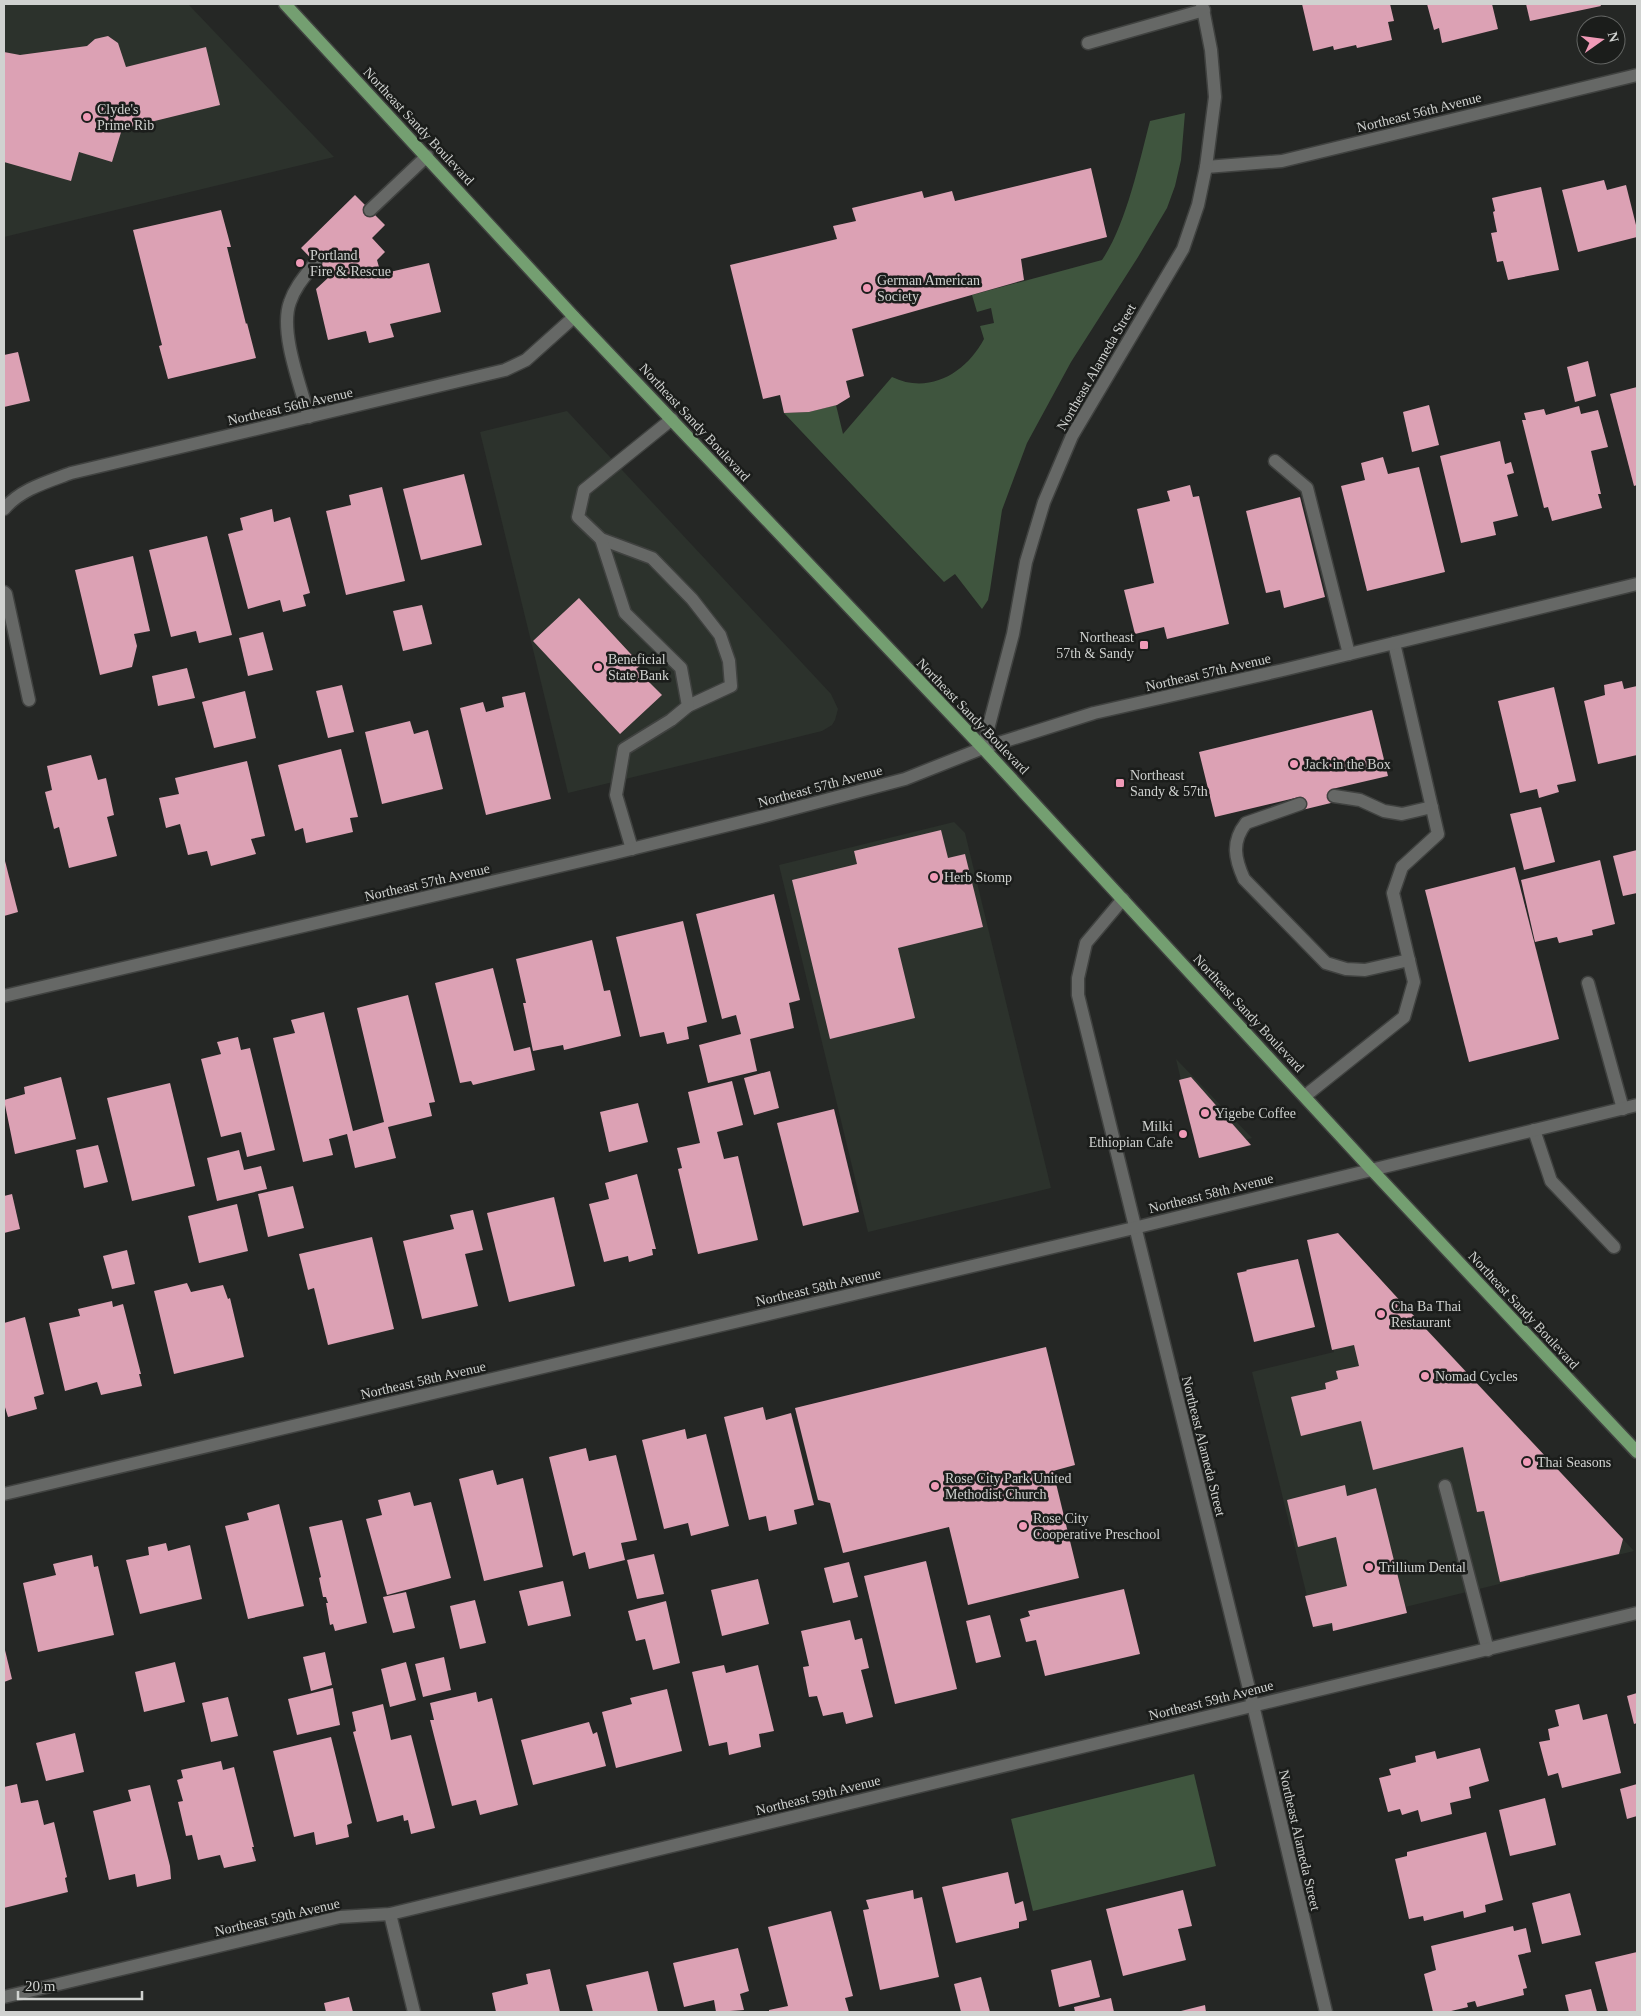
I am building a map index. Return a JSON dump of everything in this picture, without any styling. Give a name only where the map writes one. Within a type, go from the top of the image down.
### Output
[{"type":"main road","name":"Northeast Sandy Boulevard","points":[[285,4],[574,317],[983,748],[1372,1170],[1637,1452]]},
{"type":"street","points":[[1088,43],[1203,7]]},
{"type":"street","name":"Northeast Alameda Street","points":[[983,748],[1013,634],[1026,562],[1044,502],[1072,436],[1182,249],[1198,205],[1206,167],[1215,97],[1211,50],[1203,7]]},
{"type":"street","name":"Northeast 56th Avenue","points":[[1206,167],[1282,161],[1637,75]]},
{"type":"street","points":[[370,210],[427,156]]},
{"type":"street","points":[[308,417],[286,327],[289,304],[295,291],[315,263]]},
{"type":"street","name":"Northeast 56th Avenue","points":[[4,509],[21,494],[71,473],[516,366],[526,360],[574,317]]},
{"type":"street","points":[[632,849],[616,795],[624,749],[671,720],[688,706],[731,686],[729,661],[720,635],[692,598],[652,558],[601,539],[578,517],[584,490],[672,419]]},
{"type":"street","points":[[1274,461],[1307,488],[1349,654]]},
{"type":"street","points":[[601,539],[625,613],[681,668],[688,706]]},
{"type":"street","name":"Northeast 57th Avenue","points":[[4,996],[632,849],[905,779],[983,748],[1094,713],[1349,654],[1637,584]]},
{"type":"street","points":[[4,592],[29,700]]},
{"type":"street","points":[[1305,1096],[1404,1017],[1414,982],[1393,894],[1402,867],[1438,834],[1394,643]]},
{"type":"street","points":[[1334,796],[1360,800],[1384,811],[1402,814],[1432,807]]},
{"type":"street","points":[[1300,804],[1246,824],[1240,831],[1236,846],[1237,862],[1244,879],[1326,963],[1346,969],[1365,970],[1409,960]]},
{"type":"street","name":"Northeast Alameda Street","points":[[1123,899],[1086,943],[1078,978],[1078,994],[1134,1228],[1253,1705],[1326,2012]]},
{"type":"street","points":[[1588,983],[1623,1109]]},
{"type":"street","name":"Northeast 58th Avenue","points":[[4,1494],[1134,1228],[1637,1105]]},
{"type":"street","points":[[1534,1130],[1551,1181],[1614,1247]]},
{"type":"street","points":[[1446,1486],[1488,1650]]},
{"type":"street","name":"Northeast 59th Avenue","points":[[4,1997],[340,1917],[390,1914],[1637,1613]]},
{"type":"street","points":[[390,1914],[414,2012]]},
{"type":"shaded area","points":[[4,4],[188,4],[334,157],[4,237]]},
{"type":"shaded area","points":[[567,411],[831,694],[838,709],[832,725],[822,731],[568,793],[480,432]]},
{"type":"shaded area","points":[[954,822],[965,833],[1051,1188],[868,1232],[779,865]]},
{"type":"shaded area","name":"Yigebe Coffee","points":[[1176,1059],[1252,1138],[1198,1152]]},
{"type":"shaded area","points":[[1338,1234],[1634,1551],[1315,1629],[1252,1372],[1334,1352],[1309,1241]]},
{"type":"green space","points":[[1185,113],[1181,160],[1175,186],[1167,208],[1071,362],[1027,443],[1002,510],[988,600],[982,609],[955,574],[944,582],[784,413],[809,412],[836,405],[843,434],[892,377],[906,382],[933,382],[957,371],[967,362],[984,339],[980,326],[994,323],[991,308],[977,312],[972,295],[1102,260],[1111,246],[1125,212],[1150,121]]},
{"type":"green space","points":[[1194,1774],[1216,1866],[1033,1911],[1011,1819]]},
{"type":"building","points":[[1302,4],[1390,4],[1394,21],[1388,22],[1392,40],[1357,48],[1356,45],[1334,50],[1333,46],[1313,51]]},
{"type":"building","points":[[1427,4],[1492,4],[1498,29],[1442,43],[1439,28],[1434,30]]},
{"type":"building","points":[[1526,4],[1600,4],[1601,6],[1530,21]]},
{"type":"building","name":"Clyde's Prime Rib","points":[[108,36],[118,43],[126,67],[206,47],[220,105],[122,129],[112,162],[79,152],[71,181],[4,162],[4,52],[20,55],[87,46],[95,39]]},
{"type":"building","name":"German American Society","points":[[1091,168],[1107,237],[1021,259],[1024,280],[852,329],[864,376],[846,381],[850,397],[837,405],[809,412],[784,413],[780,395],[763,399],[730,265],[837,239],[833,226],[856,221],[852,208],[922,191],[924,198],[952,191],[955,201]]},
{"type":"building","points":[[1604,180],[1607,190],[1626,185],[1637,229],[1637,237],[1578,252],[1562,190]]},
{"type":"building","points":[[1541,187],[1559,270],[1508,280],[1503,261],[1497,262],[1491,233],[1497,232],[1492,198]]},
{"type":"building","points":[[355,195],[385,225],[372,238],[385,252],[377,260],[381,274],[429,263],[441,312],[390,324],[394,337],[369,343],[366,331],[328,340],[316,289],[329,277],[301,248]]},
{"type":"building","points":[[221,210],[231,247],[227,247],[256,358],[168,379],[159,346],[162,345],[133,230]]},
{"type":"building","points":[[18,352],[30,401],[4,407],[4,355]]},
{"type":"building","points":[[1588,361],[1596,396],[1575,402],[1567,367]]},
{"type":"building","points":[[1637,387],[1637,485],[1634,486],[1610,394]]},
{"type":"building","points":[[1429,405],[1439,445],[1412,452],[1403,412]]},
{"type":"building","points":[[1579,406],[1581,414],[1598,410],[1608,447],[1591,451],[1601,494],[1598,494],[1602,508],[1552,521],[1548,507],[1544,508],[1522,420],[1526,420],[1524,413],[1544,409],[1546,415]]},
{"type":"building","points":[[1500,441],[1505,464],[1511,462],[1514,473],[1507,475],[1518,516],[1493,522],[1496,535],[1461,543],[1440,456]]},
{"type":"building","points":[[1383,457],[1388,474],[1419,467],[1445,572],[1367,591],[1341,486],[1365,480],[1361,463]]},
{"type":"building","points":[[464,474],[482,545],[421,560],[403,489]]},
{"type":"building","points":[[1190,485],[1193,497],[1199,496],[1229,624],[1167,639],[1164,627],[1135,634],[1124,590],[1154,583],[1137,509],[1170,501],[1167,491]]},
{"type":"building","points":[[382,487],[405,581],[346,595],[326,511],[351,505],[349,495]]},
{"type":"building","points":[[1300,497],[1325,597],[1284,608],[1280,590],[1266,593],[1246,511]]},
{"type":"building","points":[[272,509],[274,522],[290,517],[310,593],[303,595],[306,606],[283,612],[280,600],[248,609],[228,534],[243,530],[240,518]]},
{"type":"building","points":[[207,536],[232,635],[199,643],[196,631],[171,637],[149,550]]},
{"type":"building","points":[[133,556],[150,631],[134,634],[137,646],[132,667],[100,675],[75,570]]},
{"type":"building","name":"Beneficial State Bank","points":[[579,598],[641,665],[636,669],[662,695],[620,734],[533,641]]},
{"type":"building","points":[[422,605],[432,644],[403,651],[393,611]]},
{"type":"building","points":[[263,632],[273,670],[248,676],[239,638]]},
{"type":"building","points":[[187,668],[195,698],[158,706],[152,676]]},
{"type":"building","points":[[1622,681],[1624,689],[1637,686],[1637,755],[1598,764],[1584,701],[1605,695],[1604,685]]},
{"type":"building","points":[[342,685],[354,732],[328,738],[316,691]]},
{"type":"building","points":[[1554,687],[1576,781],[1557,785],[1559,792],[1539,798],[1537,789],[1520,793],[1498,701]]},
{"type":"building","points":[[245,691],[256,738],[214,748],[202,702]]},
{"type":"building","points":[[525,692],[551,799],[486,815],[460,708],[483,702],[486,712],[504,707],[502,697]]},
{"type":"building","name":"Jack in the Box","points":[[1372,710],[1388,776],[1332,789],[1335,802],[1302,810],[1299,797],[1215,817],[1199,752]]},
{"type":"building","points":[[410,721],[414,734],[428,730],[443,789],[382,804],[365,732]]},
{"type":"building","points":[[341,749],[358,817],[350,818],[353,832],[306,843],[303,828],[295,831],[278,765]]},
{"type":"building","points":[[91,755],[98,780],[106,778],[114,815],[107,817],[117,856],[69,868],[59,827],[54,829],[45,792],[52,790],[47,766]]},
{"type":"building","points":[[247,761],[265,836],[251,839],[256,854],[211,866],[207,851],[188,855],[180,824],[166,828],[159,798],[179,794],[175,778]]},
{"type":"building","points":[[1541,807],[1555,862],[1524,870],[1510,814]]},
{"type":"building","points":[[941,830],[948,858],[965,854],[983,927],[898,948],[915,1018],[830,1039],[792,880],[857,864],[854,851]]},
{"type":"building","points":[[1637,850],[1637,893],[1623,896],[1613,856]]},
{"type":"building","points":[[4,857],[18,912],[4,916]]},
{"type":"building","points":[[1600,860],[1615,924],[1592,930],[1593,935],[1559,943],[1557,937],[1535,942],[1521,880]]},
{"type":"building","points":[[1515,867],[1559,1039],[1469,1062],[1425,890]]},
{"type":"building","points":[[774,894],[800,1000],[789,1003],[794,1028],[750,1039],[757,1071],[708,1083],[699,1045],[741,1034],[736,1015],[722,1019],[696,914]]},
{"type":"building","points":[[683,921],[707,1022],[687,1027],[689,1039],[667,1044],[664,1032],[640,1037],[616,937]]},
{"type":"building","points":[[592,940],[604,991],[610,990],[621,1036],[564,1050],[563,1045],[533,1051],[523,1003],[526,1003],[516,959]]},
{"type":"building","points":[[493,968],[514,1051],[530,1047],[535,1070],[473,1085],[471,1081],[460,1083],[435,983]]},
{"type":"building","points":[[408,995],[435,1102],[429,1103],[432,1116],[388,1127],[396,1158],[355,1168],[347,1134],[329,1139],[333,1155],[303,1162],[273,1038],[295,1033],[291,1020],[324,1012],[353,1131],[384,1122],[357,1008]]},
{"type":"building","points":[[238,1037],[241,1050],[250,1048],[275,1150],[247,1157],[241,1132],[221,1137],[201,1059],[221,1054],[217,1042]]},
{"type":"building","points":[[770,1071],[779,1108],[754,1115],[744,1078]]},
{"type":"building","points":[[61,1077],[76,1139],[15,1154],[4,1100],[25,1094],[24,1087]]},
{"type":"building","name":"Yigebe Coffee","points":[[1191,1077],[1251,1145],[1199,1158],[1179,1080]]},
{"type":"building","points":[[732,1081],[743,1125],[717,1132],[724,1159],[738,1156],[758,1240],[698,1254],[678,1169],[682,1168],[677,1148],[700,1143],[688,1092]]},
{"type":"building","points":[[170,1083],[195,1186],[132,1201],[107,1098]]},
{"type":"building","points":[[638,1103],[648,1142],[609,1152],[600,1112]]},
{"type":"building","points":[[834,1109],[859,1212],[803,1226],[777,1123]]},
{"type":"building","points":[[98,1145],[108,1182],[84,1188],[76,1150]]},
{"type":"building","points":[[239,1150],[244,1170],[261,1166],[267,1189],[217,1201],[207,1158]]},
{"type":"building","points":[[637,1174],[656,1249],[652,1249],[653,1255],[629,1262],[628,1256],[604,1262],[589,1204],[609,1199],[605,1183]]},
{"type":"building","points":[[293,1186],[304,1228],[268,1237],[258,1194]]},
{"type":"building","points":[[12,1194],[20,1229],[4,1233],[4,1196]]},
{"type":"building","points":[[554,1197],[575,1286],[509,1302],[487,1213]]},
{"type":"building","points":[[237,1204],[248,1251],[199,1263],[188,1216]]},
{"type":"building","points":[[473,1210],[483,1250],[465,1254],[478,1306],[422,1319],[403,1241],[454,1229],[450,1215]]},
{"type":"building","points":[[1338,1233],[1623,1539],[1619,1554],[1500,1582],[1484,1511],[1477,1512],[1463,1447],[1373,1470],[1361,1421],[1301,1436],[1291,1397],[1326,1389],[1325,1383],[1338,1379],[1336,1371],[1359,1366],[1354,1345],[1332,1350],[1307,1240]]},
{"type":"building","points":[[372,1237],[394,1329],[328,1345],[314,1288],[308,1290],[299,1254]]},
{"type":"building","points":[[127,1250],[135,1284],[112,1289],[103,1256]]},
{"type":"building","points":[[1298,1259],[1315,1327],[1254,1342],[1237,1273]]},
{"type":"building","points":[[187,1283],[191,1292],[223,1285],[228,1299],[230,1298],[244,1357],[174,1374],[154,1291]]},
{"type":"building","points":[[112,1301],[113,1307],[123,1304],[141,1374],[139,1374],[142,1386],[101,1395],[97,1382],[65,1391],[49,1323],[80,1316],[78,1309]]},
{"type":"building","points":[[25,1317],[44,1394],[34,1397],[37,1409],[8,1417],[4,1404],[4,1323]]},
{"type":"building","name":"Rose City Park United Methodist Church","points":[[1046,1347],[1075,1465],[1053,1471],[1079,1578],[968,1605],[949,1527],[843,1553],[830,1503],[818,1500],[795,1408]]},
{"type":"building","points":[[763,1407],[766,1420],[791,1413],[814,1505],[794,1510],[797,1524],[769,1531],[766,1516],[749,1520],[724,1417]]},
{"type":"building","points":[[685,1429],[687,1439],[706,1434],[729,1526],[691,1536],[688,1523],[664,1529],[642,1440]]},
{"type":"building","points":[[586,1448],[589,1461],[616,1455],[637,1540],[621,1543],[625,1560],[589,1569],[585,1552],[573,1556],[549,1457]]},
{"type":"building","points":[[493,1470],[497,1485],[523,1478],[543,1567],[484,1581],[459,1479]]},
{"type":"building","name":"Trillium Dental","points":[[1345,1485],[1347,1496],[1376,1488],[1407,1613],[1333,1631],[1332,1623],[1313,1627],[1305,1596],[1347,1586],[1336,1537],[1298,1547],[1287,1500]]},
{"type":"building","points":[[410,1492],[414,1506],[431,1502],[451,1578],[387,1595],[366,1519],[382,1515],[378,1500]]},
{"type":"building","points":[[279,1504],[304,1606],[248,1619],[225,1526],[249,1520],[247,1513]]},
{"type":"building","points":[[342,1520],[367,1623],[335,1631],[333,1624],[330,1625],[326,1597],[323,1597],[319,1578],[321,1577],[309,1527]]},
{"type":"building","points":[[166,1543],[168,1551],[190,1545],[202,1599],[140,1614],[126,1560],[149,1555],[148,1547]]},
{"type":"building","points":[[654,1554],[664,1594],[637,1599],[627,1560]]},
{"type":"building","points":[[92,1555],[94,1567],[98,1566],[114,1635],[38,1652],[23,1583],[56,1575],[53,1564]]},
{"type":"building","points":[[926,1561],[957,1689],[895,1704],[864,1576]]},
{"type":"building","points":[[849,1562],[858,1597],[833,1603],[824,1568]]},
{"type":"building","points":[[758,1579],[769,1624],[722,1636],[711,1590]]},
{"type":"building","points":[[563,1581],[571,1616],[528,1626],[519,1591]]},
{"type":"building","points":[[1124,1589],[1140,1654],[1045,1676],[1036,1640],[1026,1642],[1020,1619],[1030,1616],[1028,1611]]},
{"type":"building","points":[[406,1592],[415,1628],[393,1633],[383,1597]]},
{"type":"building","points":[[475,1600],[486,1643],[460,1649],[450,1606]]},
{"type":"building","points":[[666,1601],[680,1663],[653,1670],[645,1639],[636,1641],[628,1611]]},
{"type":"building","points":[[990,1615],[1001,1657],[976,1663],[966,1621]]},
{"type":"building","points":[[850,1620],[855,1640],[862,1638],[869,1668],[861,1670],[873,1717],[846,1724],[843,1712],[823,1716],[817,1696],[809,1697],[803,1667],[809,1666],[801,1631]]},
{"type":"building","points":[[4,1646],[12,1679],[4,1682]]},
{"type":"building","points":[[325,1652],[332,1685],[311,1691],[303,1657]]},
{"type":"building","points":[[444,1657],[451,1690],[423,1697],[415,1664]]},
{"type":"building","points":[[175,1662],[185,1702],[144,1712],[135,1672]]},
{"type":"building","points":[[406,1662],[416,1700],[390,1707],[381,1669]]},
{"type":"building","points":[[724,1665],[726,1673],[758,1665],[774,1731],[759,1734],[761,1747],[729,1755],[727,1742],[709,1746],[692,1672]]},
{"type":"building","points":[[333,1688],[340,1725],[297,1735],[288,1699]]},
{"type":"building","points":[[667,1689],[682,1751],[616,1768],[602,1712],[632,1704],[630,1698]]},
{"type":"building","points":[[476,1692],[478,1702],[492,1698],[518,1805],[480,1815],[476,1800],[452,1806],[430,1720],[434,1720],[430,1703]]},
{"type":"building","points":[[1637,1693],[1637,1723],[1634,1724],[1627,1696]]},
{"type":"building","points":[[228,1697],[238,1736],[211,1742],[202,1703]]},
{"type":"building","points":[[383,1704],[391,1740],[411,1735],[435,1828],[411,1834],[408,1820],[404,1821],[403,1815],[377,1822],[353,1732],[356,1731],[352,1712]]},
{"type":"building","points":[[1579,1704],[1583,1720],[1607,1714],[1621,1773],[1562,1788],[1558,1773],[1548,1776],[1539,1742],[1550,1740],[1548,1729],[1559,1726],[1555,1710]]},
{"type":"building","points":[[589,1722],[593,1734],[597,1732],[606,1766],[533,1785],[521,1740]]},
{"type":"building","points":[[75,1733],[84,1772],[46,1781],[36,1743]]},
{"type":"building","points":[[331,1737],[352,1823],[347,1825],[349,1837],[316,1845],[314,1832],[294,1837],[273,1751]]},
{"type":"building","points":[[1480,1748],[1489,1781],[1469,1787],[1471,1798],[1450,1803],[1452,1814],[1421,1822],[1418,1810],[1402,1815],[1400,1809],[1388,1812],[1379,1778],[1391,1775],[1389,1769],[1416,1762],[1415,1756],[1435,1751],[1437,1759]]},
{"type":"building","points":[[221,1761],[223,1770],[234,1767],[256,1861],[224,1868],[220,1855],[198,1860],[192,1835],[186,1836],[178,1802],[183,1801],[177,1780],[183,1778],[181,1770]]},
{"type":"building","points":[[17,1784],[21,1803],[38,1800],[44,1825],[54,1822],[67,1877],[65,1878],[68,1892],[4,1908],[4,1787]]},
{"type":"building","points":[[1637,1784],[1637,1816],[1627,1819],[1620,1789]]},
{"type":"building","points":[[150,1785],[170,1866],[171,1879],[137,1887],[135,1874],[109,1880],[93,1811],[131,1801],[128,1790]]},
{"type":"building","points":[[1545,1798],[1556,1845],[1510,1856],[1499,1810]]},
{"type":"building","points":[[1486,1832],[1503,1900],[1485,1905],[1486,1912],[1464,1918],[1463,1911],[1424,1921],[1423,1916],[1409,1919],[1395,1859],[1407,1856],[1407,1852]]},
{"type":"building","points":[[1008,1872],[1015,1904],[1023,1901],[1027,1920],[1019,1922],[1019,1928],[956,1943],[942,1887]]},
{"type":"building","points":[[913,1890],[914,1899],[922,1897],[939,1977],[880,1990],[863,1910],[869,1909],[866,1900]]},
{"type":"building","points":[[1183,1890],[1192,1926],[1178,1929],[1186,1960],[1123,1976],[1106,1909]]},
{"type":"building","points":[[1570,1893],[1581,1935],[1542,1944],[1532,1903]]},
{"type":"building","points":[[831,1911],[853,1996],[845,1998],[849,2012],[769,2012],[769,2010],[788,2006],[768,1927]]},
{"type":"building","points":[[1513,1926],[1514,1931],[1526,1928],[1531,1952],[1518,1955],[1527,1988],[1523,1989],[1524,1995],[1477,2007],[1475,2001],[1467,2003],[1468,2007],[1447,2012],[1433,2012],[1424,1974],[1436,1970],[1431,1946]]},
{"type":"building","points":[[738,1948],[749,1991],[740,1994],[744,2010],[716,2012],[714,2000],[684,2007],[673,1963]]},
{"type":"building","points":[[1637,1952],[1637,2012],[1608,2012],[1595,1962]]},
{"type":"building","points":[[1091,1960],[1100,1997],[1059,2007],[1051,1970]]},
{"type":"building","points":[[550,1969],[560,2012],[496,2012],[492,1993],[528,1984],[526,1974]]},
{"type":"building","points":[[648,1971],[658,2012],[593,2012],[586,1985]]},
{"type":"building","points":[[981,1977],[990,2012],[961,2012],[954,1984]]},
{"type":"building","points":[[1591,1989],[1597,2012],[1569,2012],[1565,1995]]},
{"type":"building","points":[[349,1997],[353,2012],[326,2012],[324,2003]]},
{"type":"building","points":[[1111,1998],[1114,2012],[1075,2012],[1074,2007]]},
{"type":"building","points":[[1205,2005],[1206,2012],[1177,2012]]},
{"type":"place","name":"Clyde's Prime Rib","points":[[87,117]]},
{"type":"place","name":"Portland Fire & Rescue","points":[[300,263]]},
{"type":"place","name":"German American Society","points":[[867,288]]},
{"type":"place","name":"Northeast 57th & Sandy","points":[[1144,645]]},
{"type":"place","name":"Beneficial State Bank","points":[[598,667]]},
{"type":"place","name":"Jack in the Box","points":[[1294,764]]},
{"type":"place","name":"Northeast Sandy & 57th","points":[[1120,783]]},
{"type":"place","name":"Herb Stomp","points":[[934,877]]},
{"type":"place","name":"Yigebe Coffee","points":[[1205,1113]]},
{"type":"place","name":"Milki Ethiopian Cafe","points":[[1183,1134]]},
{"type":"place","name":"Cha Ba Thai Restaurant","points":[[1381,1314]]},
{"type":"place","name":"Nomad Cycles","points":[[1425,1376]]},
{"type":"place","name":"Thai Seasons","points":[[1527,1462]]},
{"type":"place","name":"Rose City Park United Methodist Church","points":[[935,1486]]},
{"type":"place","name":"Rose City Cooperative Preschool","points":[[1023,1526]]},
{"type":"place","name":"Trillium Dental","points":[[1369,1567]]}]
